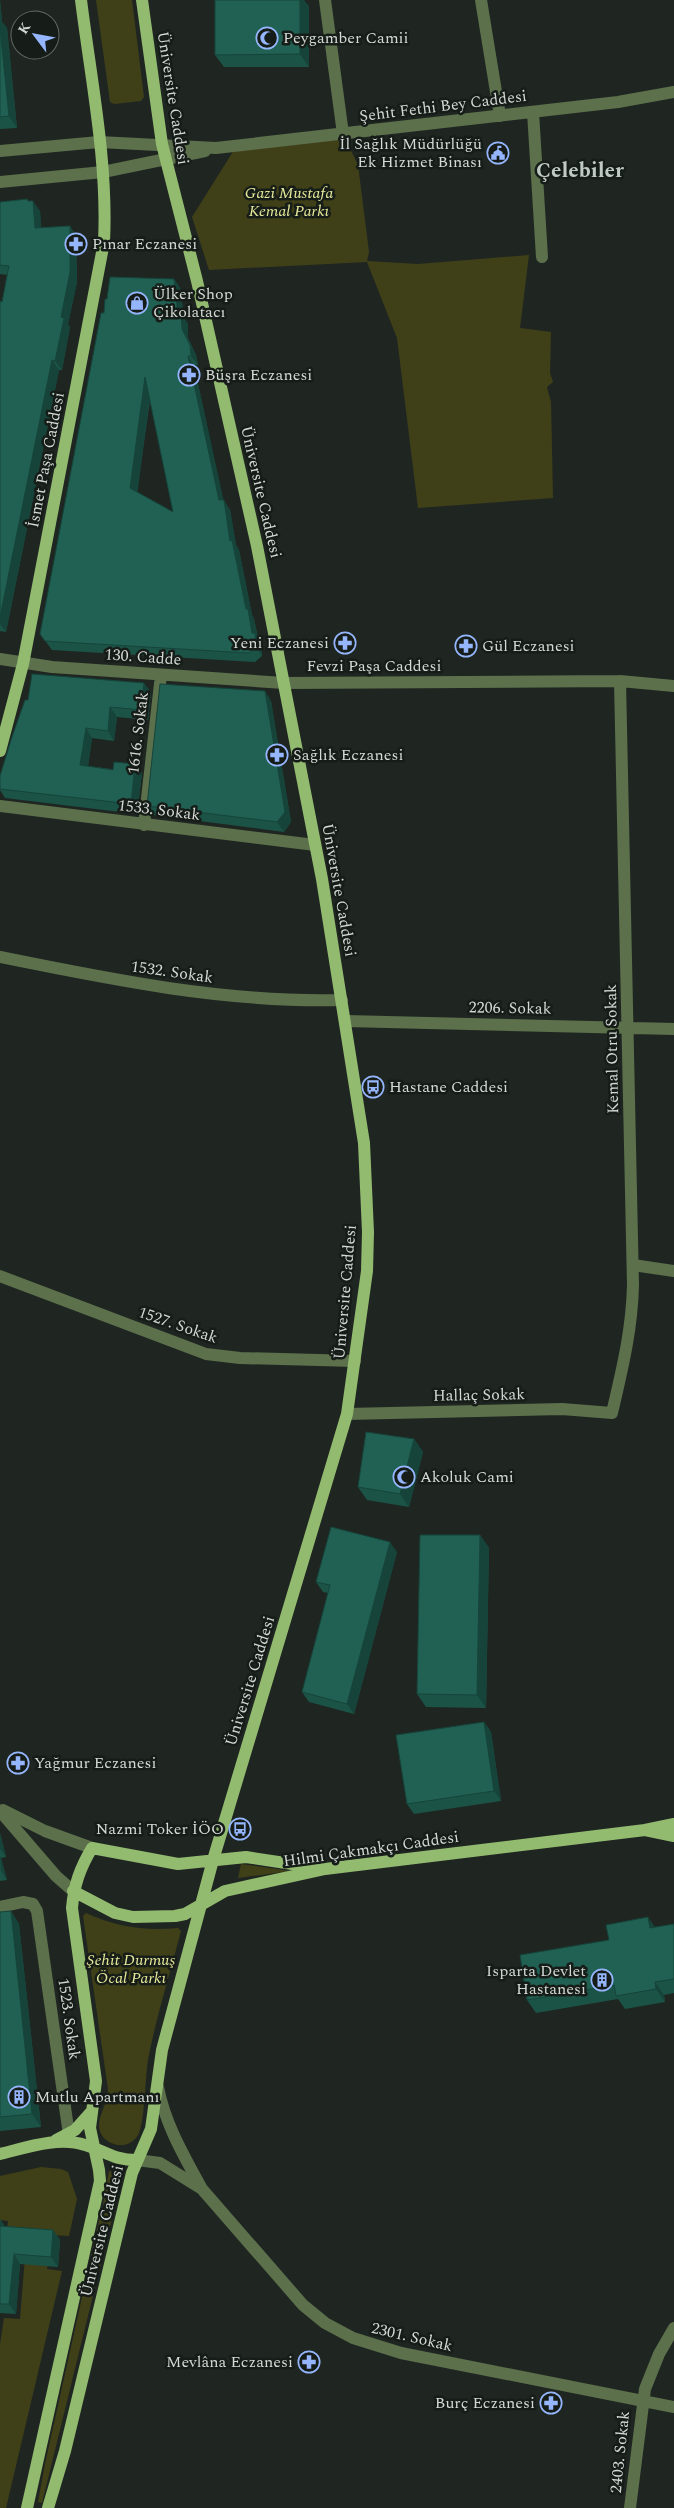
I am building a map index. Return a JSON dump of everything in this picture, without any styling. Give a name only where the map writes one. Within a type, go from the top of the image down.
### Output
[{"type":"main road","points":[[81,0],[103,172]]},
{"type":"main road","name":"Üniversite Caddesi","points":[[48,2508],[65,2451],[119,2222],[137,2160],[151,2130],[162,2050],[213,1860],[346,1414],[367,1271],[368,1191],[364,1143],[346,1021],[315,845],[257,546],[197,281],[162,144],[142,0]]},
{"type":"main road","name":"İsmet Paşa Caddesi","points":[[0,751],[23,664],[104,242],[106,206],[103,172]]},
{"type":"main road","name":"Hilmi Çakmakçı Caddesi","points":[[73,1891],[115,1913],[133,1917],[175,1916],[184,1914],[225,1891],[325,1869],[646,1830],[674,1824]]},
{"type":"main road","name":"Hilmi Çakmakçı Caddesi","points":[[646,1830],[674,1836]]},
{"type":"main road","points":[[92,1848],[169,1863],[246,1857],[325,1869]]},
{"type":"main road","name":"Üniversite Caddesi","points":[[27,2508],[97,2198],[99,2170],[90,2128],[96,2081],[73,1918],[73,1891],[80,1870],[92,1848]]},
{"type":"main road","points":[[0,2154],[70,2138],[92,2110]]},
{"type":"main road","points":[[70,2138],[115,2158],[137,2160]]},
{"type":"street","points":[[325,0],[343,134]]},
{"type":"street","points":[[480,0],[500,116]]},
{"type":"street","name":"Şehit Fethi Bey Caddesi","points":[[0,182],[103,172],[216,148],[618,102],[674,92]]},
{"type":"street","points":[[533,112],[542,258]]},
{"type":"street","name":"Şehit Fethi Bey Caddesi","points":[[0,151],[99,142],[216,148]]},
{"type":"street","name":"130. Cadde","points":[[0,659],[23,664],[284,683]]},
{"type":"street","name":"1616. Sokak","points":[[144,825],[161,675]]},
{"type":"street","name":"Fevzi Paşa Caddesi","points":[[284,683],[620,681],[674,686]]},
{"type":"street","name":"Kemal Otru Sokak","points":[[612,1413],[631,1326],[632,1265],[620,681]]},
{"type":"street","name":"1533. Sokak","points":[[0,806],[315,845]]},
{"type":"street","name":"1532. Sokak","points":[[0,957],[116,980],[254,999],[342,1000]]},
{"type":"street","name":"2206. Sokak","points":[[346,1021],[628,1026],[674,1029]]},
{"type":"street","points":[[632,1265],[674,1271]]},
{"type":"street","name":"1527. Sokak","points":[[0,1276],[206,1354],[240,1358],[355,1362]]},
{"type":"street","name":"Hallaç Sokak","points":[[346,1414],[562,1409],[612,1413]]},
{"type":"street","name":"Hilmi Çakmakçı Caddesi","points":[[0,1810],[45,1831],[92,1848]]},
{"type":"street","name":"Hilmi Çakmakçı Caddesi","points":[[0,1810],[56,1876],[73,1891]]},
{"type":"street","name":"1523. Sokak","points":[[0,1907],[23,1902],[30,1903],[37,1911],[70,2138]]},
{"type":"street","name":"2301. Sokak","points":[[157,2081],[166,2118],[202,2189],[303,2305],[325,2323],[352,2338],[400,2353],[674,2407]]},
{"type":"street","name":"2301. Sokak","points":[[137,2160],[160,2163],[202,2189]]},
{"type":"street","name":"2403. Sokak","points":[[630,2508],[642,2400],[651,2372],[674,2328]]},
{"type":"green space","points":[[96,0],[132,0],[144,97],[141,101],[114,104],[110,102]]},
{"type":"green space","name":"Gazi Mustafa Kemal Parkı","points":[[343,134],[358,165],[369,252],[367,261],[418,264],[529,255],[520,328],[551,332],[550,373],[553,382],[547,387],[551,402],[553,498],[418,508],[397,338],[367,262],[209,270],[192,217],[234,150]]},
{"type":"green space","points":[[241,1864],[291,1871],[238,1878]]},
{"type":"green space","name":"Şehit Durmuş Öcal Parkı","points":[[86,1913],[120,1925],[154,1929],[178,1928],[181,1931],[151,2044],[140,2129],[138,2135],[128,2144],[121,2145],[109,2142],[100,2132],[100,2117],[107,2099],[108,2089],[83,1916]]},
{"type":"green space","points":[[41,2167],[61,2169],[68,2172],[77,2199],[69,2236],[51,2235],[47,2269],[62,2271],[6,2508],[0,2508],[0,2344],[4,2318],[20,2319],[27,2233],[7,2232],[8,2221],[0,2220],[0,2176]]},
{"type":"green space","points":[[109,2171],[122,2174],[114,2208],[103,2205]]},
{"type":"green space","points":[[101,2212],[113,2214],[42,2503],[38,2502],[45,2464]]},
{"type":"building","name":"Peygamber Camii","points":[[215,0],[300,0],[300,54],[215,55]]},
{"type":"building","points":[[0,28],[9,116],[0,117]]},
{"type":"building","points":[[27,199],[28,201],[33,201],[35,228],[70,226],[70,272],[61,317],[64,318],[55,361],[52,360],[0,617],[0,301],[2,302],[9,266],[0,265],[0,202]]},
{"type":"building","points":[[110,277],[174,279],[178,314],[181,314],[182,329],[190,345],[191,356],[188,356],[219,500],[224,500],[230,541],[232,540],[252,633],[255,633],[256,646],[249,653],[45,641],[40,634],[101,313],[104,313],[105,299],[107,299]],"holes":[[[145,377],[173,512],[130,488]]]},
{"type":"building","points":[[32,674],[144,683],[141,710],[110,707],[108,731],[86,728],[80,765],[113,770],[114,762],[135,764],[131,804],[0,789],[0,776],[25,700],[28,700]]},
{"type":"building","points":[[160,684],[265,691],[285,812],[277,822],[147,806]]},
{"type":"building","points":[[366,1432],[414,1439],[400,1494],[358,1487]]},
{"type":"building","points":[[331,1527],[390,1542],[347,1704],[302,1692],[330,1585],[316,1582]]},
{"type":"building","points":[[420,1535],[480,1535],[477,1695],[417,1694]]},
{"type":"building","points":[[484,1722],[494,1791],[407,1804],[396,1735]]},
{"type":"building","points":[[11,1911],[32,2114],[0,2117],[0,1912]]},
{"type":"building","name":"Isparta Devlet Hastanesi","points":[[648,1917],[650,1928],[674,1924],[674,1979],[655,1982],[656,1989],[616,1996],[614,1985],[527,2000],[520,1955],[609,1940],[606,1925]]},
{"type":"building","points":[[0,2226],[53,2230],[51,2257],[14,2254],[9,2304],[0,2304]]},
{"type":"place","name":"Peygamber Camii","points":[[267,38]]},
{"type":"place","name":"İl Sağlık Müdürlüğü Ek Hizmet Binası","points":[[498,153]]},
{"type":"place","name":"Pınar Eczanesi","points":[[76,244]]},
{"type":"place","name":"Ülker Shop Çikolatacı","points":[[137,303]]},
{"type":"place","name":"Büşra Eczanesi","points":[[189,375]]},
{"type":"place","name":"Yeni Eczanesi","points":[[345,643]]},
{"type":"place","name":"Gül Eczanesi","points":[[466,646]]},
{"type":"place","name":"Sağlık Eczanesi","points":[[277,755]]},
{"type":"place","name":"Hastane Caddesi","points":[[373,1087]]},
{"type":"place","name":"Akoluk Cami","points":[[404,1477]]},
{"type":"place","name":"Yağmur Eczanesi","points":[[18,1763]]},
{"type":"place","name":"Nazmi Toker İÖO","points":[[240,1829]]},
{"type":"place","name":"Isparta Devlet Hastanesi","points":[[602,1980]]},
{"type":"place","name":"Mutlu Apartmanı","points":[[19,2097]]},
{"type":"place","name":"Mevlâna Eczanesi","points":[[309,2362]]},
{"type":"place","name":"Burç Eczanesi","points":[[551,2403]]},
{"type":"district","name":"Çelebiler","points":[[580,171]]}]
